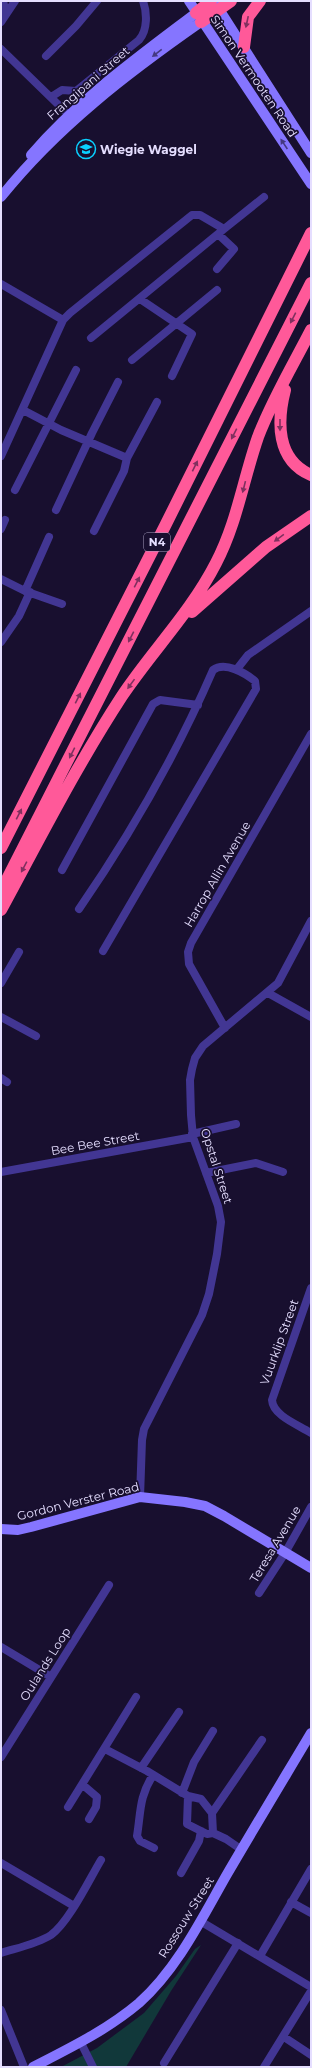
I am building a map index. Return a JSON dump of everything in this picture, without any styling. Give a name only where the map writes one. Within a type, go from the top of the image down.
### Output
[{"type":"highway","points":[[199,17],[214,4],[231,1]]},
{"type":"highway","points":[[244,47],[248,17],[260,1]]},
{"type":"highway","name":"N4","points":[[1,848],[163,531],[311,233]]},
{"type":"highway","name":"N4","points":[[1,891],[311,283]]},
{"type":"highway","points":[[1,910],[84,758],[123,694],[197,597],[224,547],[237,515],[262,428],[311,330]]},
{"type":"highway","points":[[289,373],[280,410],[280,436],[291,461],[311,475]]},
{"type":"highway","points":[[163,641],[243,566],[277,539],[311,516]]},
{"type":"main road","name":"Simon Vermooten Road","points":[[189,1],[308,181]]},
{"type":"main road","name":"Simon Vermooten Road","points":[[214,4],[244,47],[311,153]]},
{"type":"main road","name":"Frangipani Street","points":[[1,197],[11,185],[28,159],[71,118],[102,85],[199,17]]},
{"type":"main road","name":"Gordon Verster Road","points":[[2,1531],[32,1527],[140,1497],[205,1506],[311,1568]]},
{"type":"main road","name":"Rossouw Street","points":[[33,2067],[81,2043],[121,2017],[152,1990],[173,1964],[200,1921],[311,1733]]},
{"type":"street","points":[[3,1],[6,13]]},
{"type":"street","points":[[1,22],[15,1]]},
{"type":"street","points":[[46,56],[76,26],[97,1]]},
{"type":"street","points":[[51,97],[62,90],[76,91],[139,40],[142,36],[147,12],[143,1]]},
{"type":"street","points":[[1,49],[71,118]]},
{"type":"street","points":[[90,338],[264,197]]},
{"type":"street","points":[[1,456],[63,320],[86,299],[192,215],[200,215],[221,232],[234,249],[217,269]]},
{"type":"street","points":[[1,284],[63,320]]},
{"type":"street","points":[[132,360],[216,290]]},
{"type":"street","points":[[140,299],[189,332],[192,336],[172,376]]},
{"type":"street","points":[[15,490],[76,370]]},
{"type":"street","points":[[56,510],[118,382]]},
{"type":"street","points":[[94,531],[124,471],[127,458],[157,402]]},
{"type":"street","points":[[23,410],[88,442],[127,458]]},
{"type":"street","points":[[1,529],[5,520]]},
{"type":"street","points":[[1,642],[19,616],[49,537]]},
{"type":"street","points":[[1,579],[27,592],[62,604]]},
{"type":"street","points":[[237,669],[248,655],[311,611]]},
{"type":"street","points":[[79,909],[127,833],[198,705],[213,670],[218,667],[237,669],[255,681],[256,689],[103,951]]},
{"type":"street","points":[[62,870],[153,704],[160,700],[198,705]]},
{"type":"street","name":"Harrop Allin Avenue","points":[[225,1028],[189,964],[188,952],[191,944],[311,734]]},
{"type":"street","name":"Opstal Street","points":[[140,1497],[142,1440],[144,1429],[202,1315],[209,1294],[218,1254],[221,1222],[218,1206],[193,1136],[190,1080],[195,1058],[203,1046],[268,993],[286,971],[311,921]]},
{"type":"street","points":[[1,983],[19,952]]},
{"type":"street","points":[[268,993],[311,1017]]},
{"type":"street","points":[[1,1017],[36,1036]]},
{"type":"street","name":"Bee Bee Street","points":[[1,1172],[193,1136],[236,1124]]},
{"type":"street","points":[[206,1173],[256,1164],[283,1172]]},
{"type":"street","name":"Vuurklip Street","points":[[311,1288],[272,1400],[272,1405],[280,1414],[311,1433]]},
{"type":"street","name":"Teresa Avenue","points":[[259,1593],[285,1553],[311,1507]]},
{"type":"street","name":"Oulands Loop","points":[[1,1757],[109,1585]]},
{"type":"street","points":[[1,1647],[51,1677]]},
{"type":"street","points":[[68,1807],[136,1697]]},
{"type":"street","points":[[141,1768],[178,1712]]},
{"type":"street","points":[[213,1731],[194,1762],[185,1794],[187,1824],[207,1834],[213,1833],[242,1850]]},
{"type":"street","points":[[212,1813],[262,1740]]},
{"type":"street","points":[[105,1749],[185,1794],[201,1799],[212,1813],[213,1833]]},
{"type":"street","points":[[153,1775],[144,1788],[141,1800],[137,1836],[140,1841],[154,1848]]},
{"type":"street","points":[[83,1785],[97,1797],[96,1807],[89,1819]]},
{"type":"street","points":[[181,1873],[199,1841],[201,1831]]},
{"type":"street","points":[[1,1953],[52,1934],[60,1926],[74,1906],[101,1860]]},
{"type":"street","points":[[1,1863],[74,1906]]},
{"type":"street","points":[[260,1956],[311,1869]]},
{"type":"street","points":[[291,1902],[311,1913]]},
{"type":"street","points":[[200,1921],[311,1987]]},
{"type":"street","points":[[164,2063],[238,1943]]},
{"type":"street","points":[[264,2067],[284,2037],[311,1990]]},
{"type":"street","points":[[1,2010],[24,2067]]},
{"type":"street","points":[[284,2037],[311,2055]]},
{"type":"street","points":[[81,2043],[93,2067]]},
{"type":"green space","points":[[201,1945],[171,1991],[126,2067],[61,2067],[97,2048],[144,2013],[176,1976],[195,1949]]},
{"type":"place","name":"Wiegie Waggel","points":[[86,149]]}]
